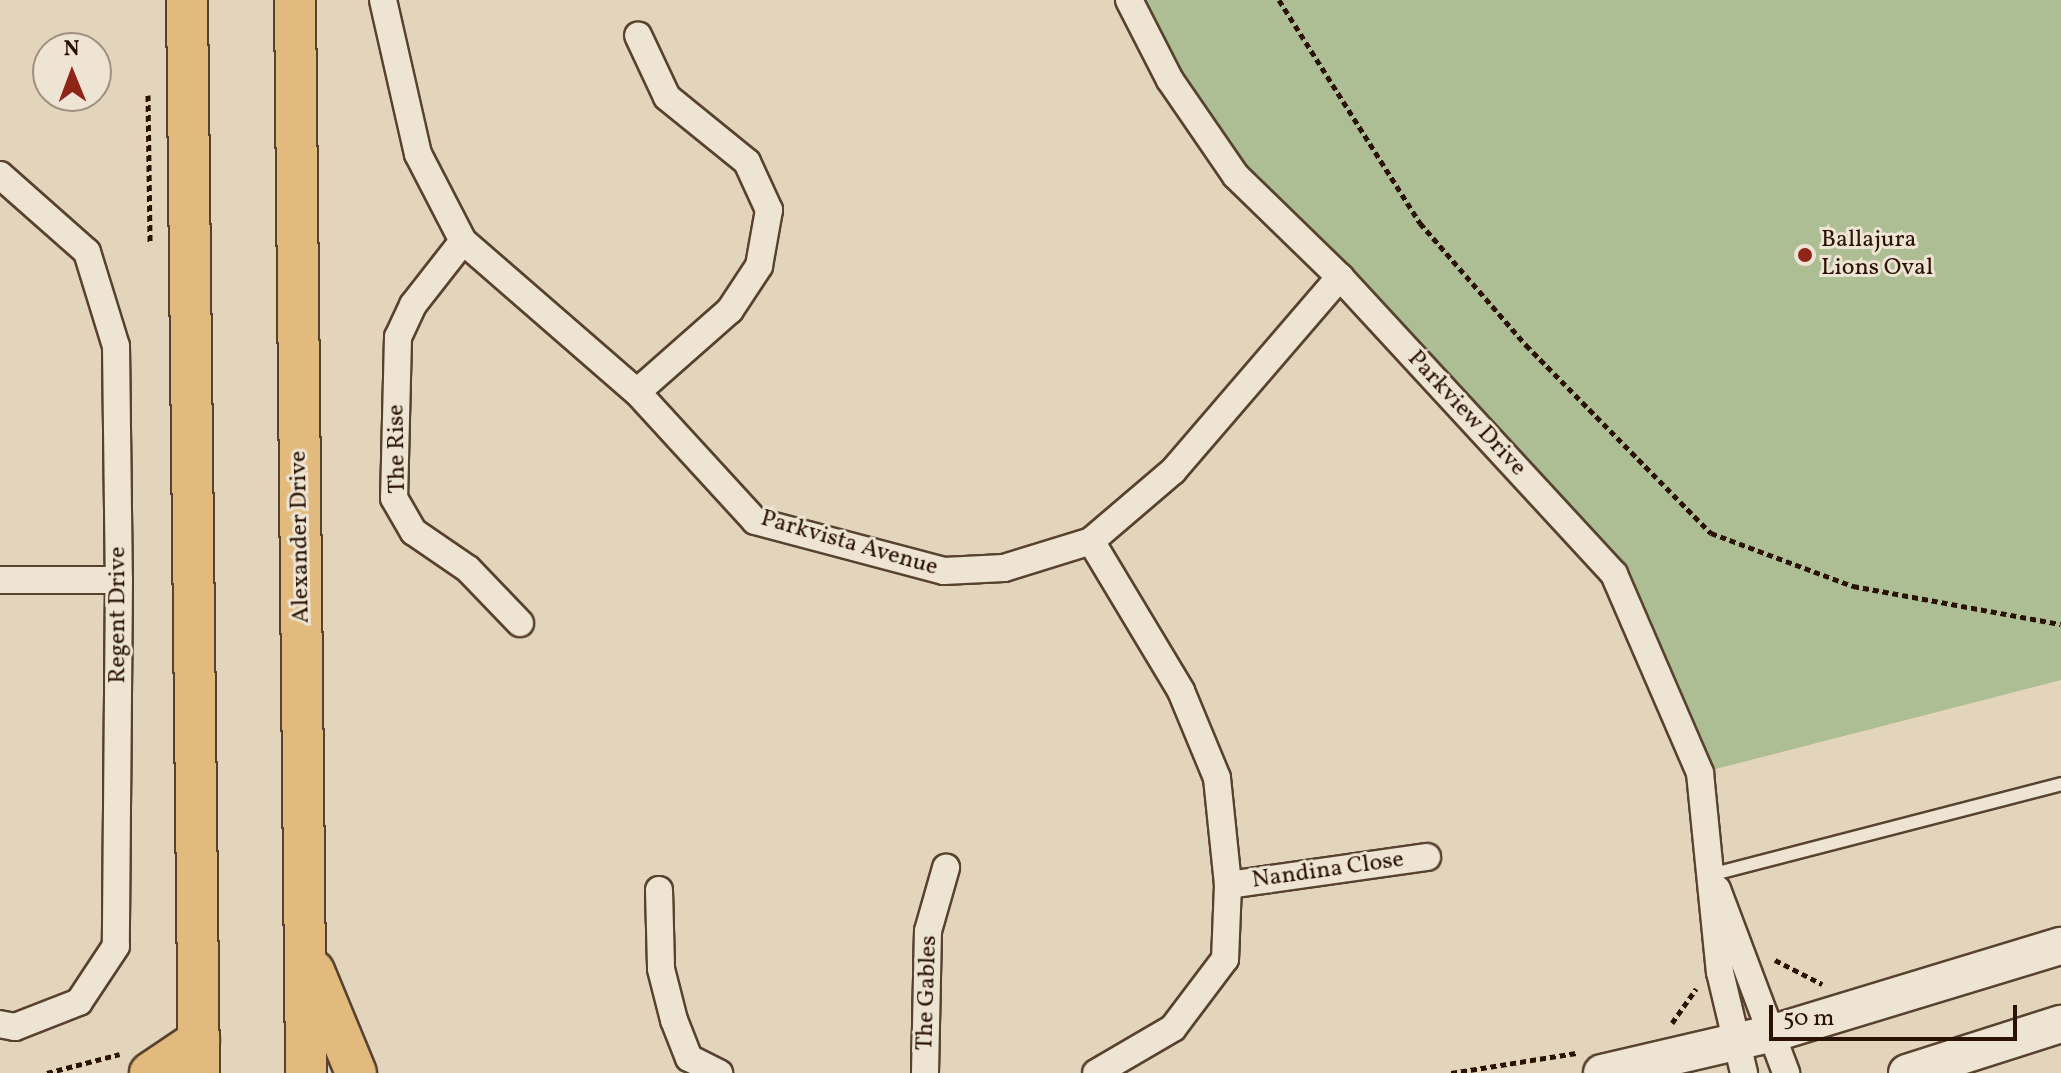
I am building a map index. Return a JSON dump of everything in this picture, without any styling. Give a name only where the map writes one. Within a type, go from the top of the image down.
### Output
[{"type":"main road","points":[[138,1062],[199,1056],[187,0]]},
{"type":"main road","name":"Alexander Drive","points":[[295,0],[306,1073]]},
{"type":"main road","points":[[1602,1073],[1740,1057],[1774,1033],[2061,946]]},
{"type":"main road","points":[[305,949],[356,1073]]},
{"type":"main road","points":[[1907,1073],[2061,1024]]},
{"type":"street","name":"Parkvista Avenue","points":[[383,0],[418,154],[463,241],[637,392],[755,521],[944,571],[1004,568],[1091,541],[1173,471],[1340,277]]},
{"type":"street","name":"Parkview Drive","points":[[1129,0],[1170,80],[1236,176],[1340,277],[1614,574],[1700,773],[1720,972],[1740,1057]]},
{"type":"street","points":[[637,392],[730,310],[759,266],[769,210],[747,162],[667,97],[638,35]]},
{"type":"street","name":"Regent Drive","points":[[0,175],[87,252],[116,346],[119,580],[116,946],[79,1002],[15,1027],[0,1024]]},
{"type":"street","name":"The Rise","points":[[463,241],[413,305],[398,337],[394,498],[414,532],[468,569],[520,623]]},
{"type":"street","points":[[1091,541],[1181,691],[1217,778],[1228,885],[1225,959],[1173,1028],[1096,1073]]},
{"type":"street","points":[[0,580],[119,580]]},
{"type":"street","name":"Nandina Close","points":[[1228,885],[1427,857]]},
{"type":"street","name":"The Gables","points":[[925,1073],[928,931],[946,868]]},
{"type":"street","name":"Parkview Drive","points":[[1710,875],[1774,1033],[1786,1073]]},
{"type":"street","points":[[659,890],[661,969],[674,1020],[689,1058],[719,1073]]},
{"type":"lane","points":[[1710,875],[2061,784]]},
{"type":"path","points":[[1279,0],[1420,223],[1526,345],[1711,533],[1853,586],[2061,624]]},
{"type":"path","points":[[47,1073],[138,1062]]},
{"type":"green space","points":[[1129,0],[2061,0],[2061,680],[1700,773],[1614,574],[1236,176]]},
{"type":"place","name":"Ballajura Lions Oval","points":[[1805,255]]}]
